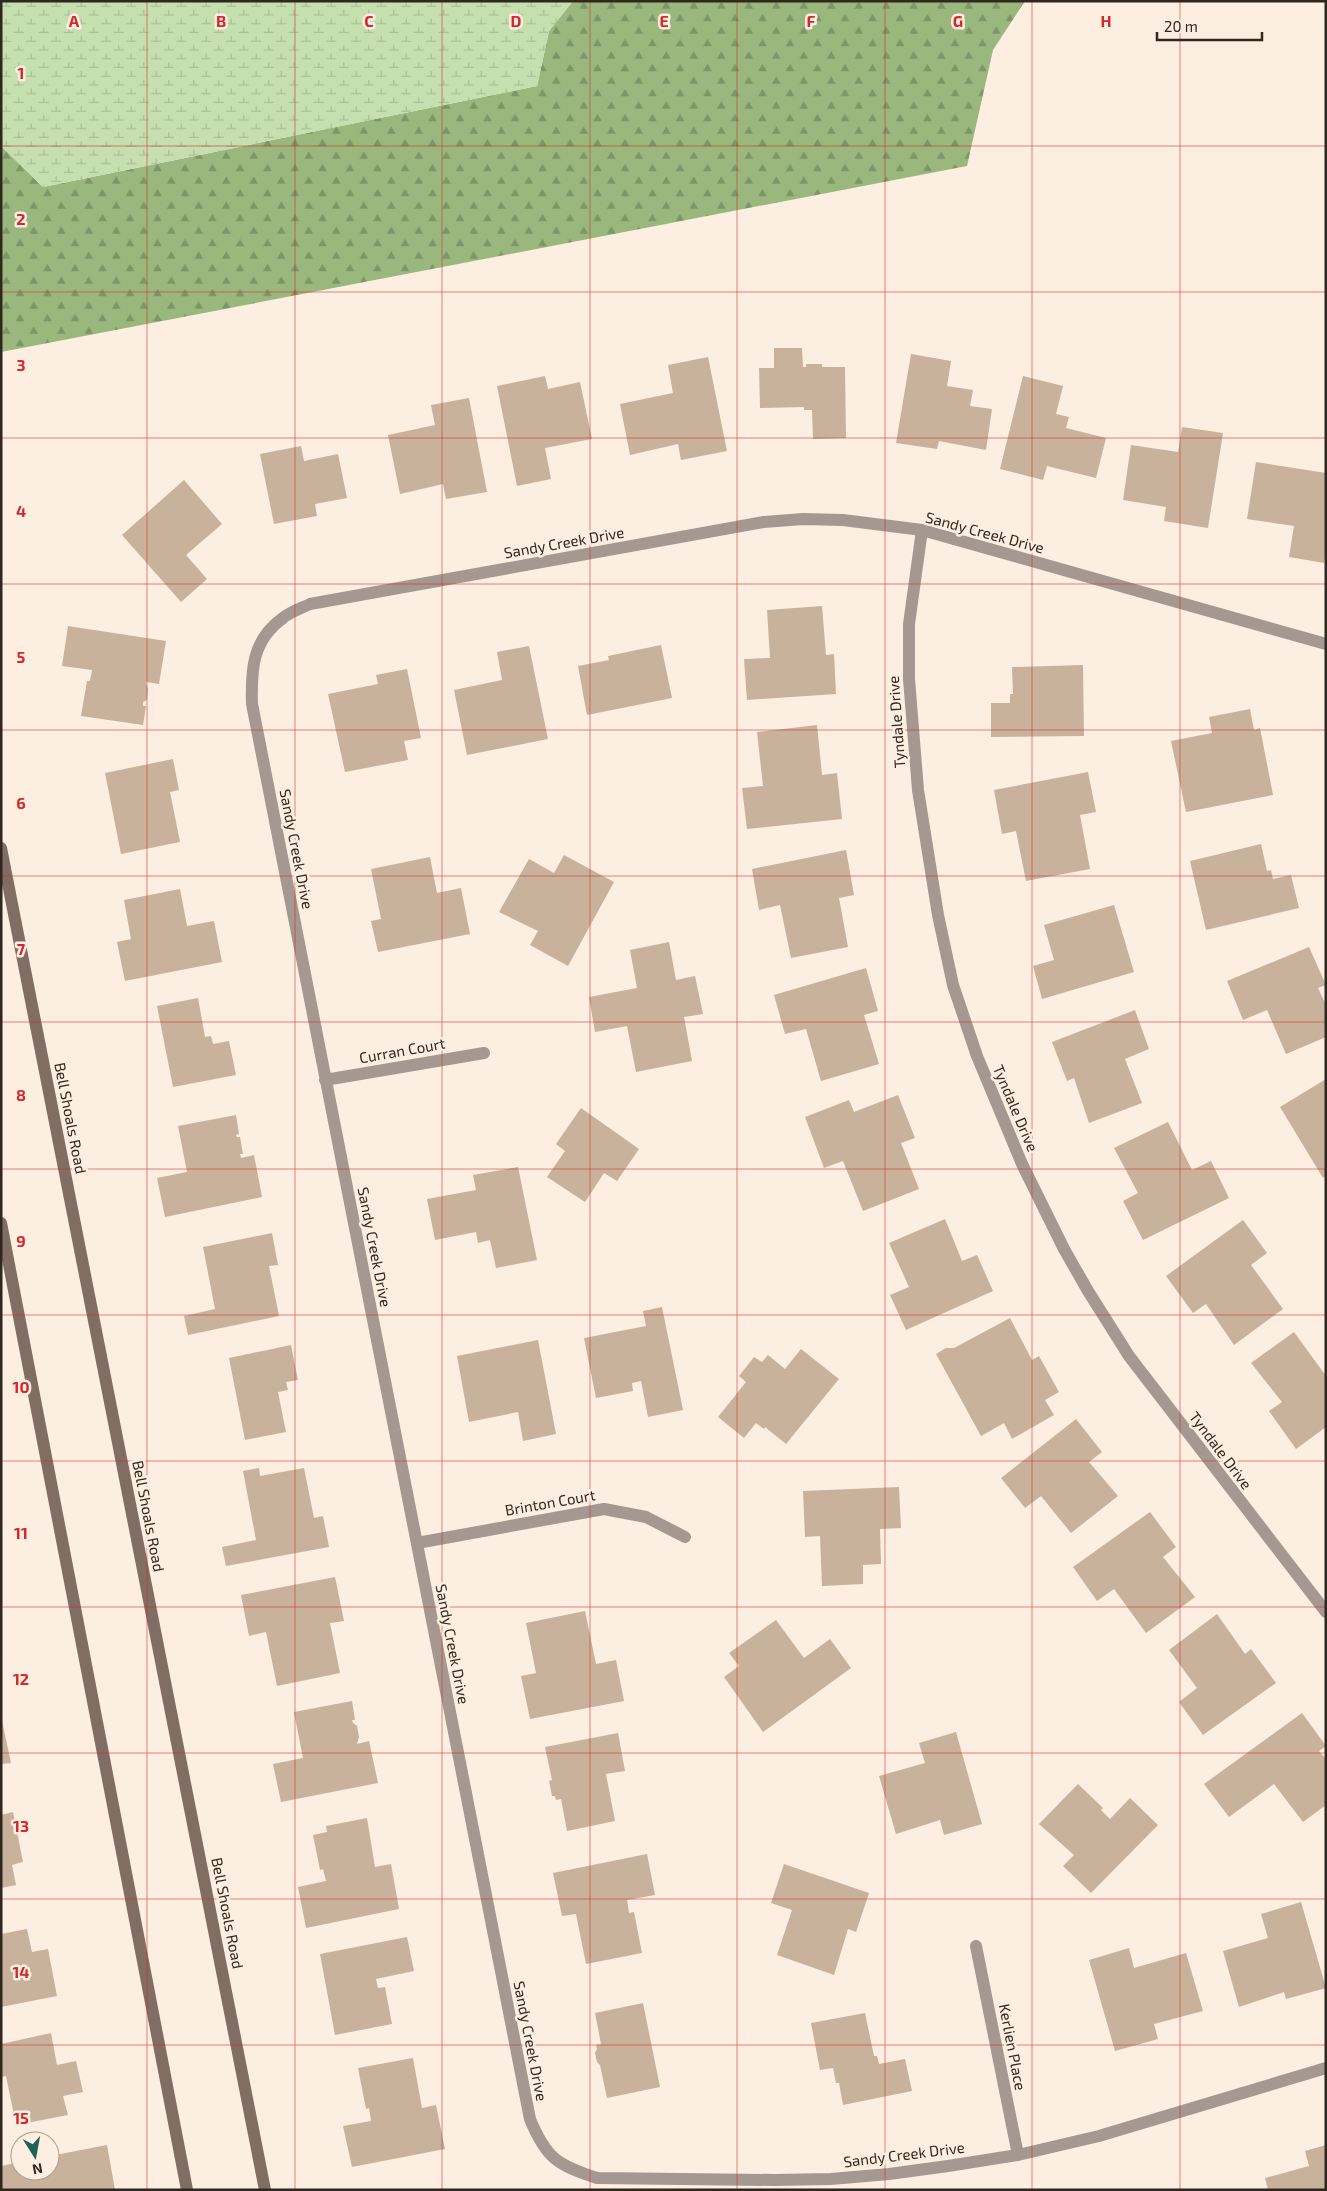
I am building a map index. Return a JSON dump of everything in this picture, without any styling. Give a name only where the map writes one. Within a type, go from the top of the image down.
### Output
[{"type":"main road","name":"Bell Shoals Road","points":[[1,848],[266,2190]]},
{"type":"main road","points":[[1,1223],[186,2190]]},
{"type":"street","name":"Sandy Creek Drive","points":[[1326,644],[922,530],[843,520],[803,519],[764,522],[310,604],[283,617],[261,640],[251,671],[252,704],[530,2119],[539,2140],[552,2158],[574,2171],[596,2178],[774,2180],[889,2174],[1018,2155],[1099,2136],[1326,2068]]},
{"type":"street","name":"Tyndale Drive","points":[[922,530],[910,624],[909,679],[917,781],[938,915],[953,984],[977,1056],[1022,1164],[1064,1249],[1088,1291],[1129,1356],[1326,1612]]},
{"type":"street","name":"Curran Court","points":[[325,1080],[484,1053]]},
{"type":"street","name":"Brinton Court","points":[[417,1543],[604,1509],[646,1517],[685,1536]]},
{"type":"street","name":"Kerlien Place","points":[[976,1946],[1018,2155]]},
{"type":"green space","points":[[1,1],[573,1],[549,31],[537,86],[43,187],[1,146]]},
{"type":"green space","points":[[573,1],[1025,1],[993,50],[967,166],[1,352],[1,146],[43,187],[537,86],[549,31]]},
{"type":"building","points":[[774,348],[802,348],[803,367],[806,367],[806,364],[822,364],[822,367],[845,367],[846,438],[813,439],[812,410],[804,410],[804,407],[760,408],[759,368],[774,368]]},
{"type":"building","points":[[911,354],[951,361],[947,386],[973,390],[970,406],[992,409],[986,450],[939,441],[937,449],[896,443]]},
{"type":"building","points":[[708,357],[727,451],[681,460],[678,444],[630,455],[620,404],[673,393],[668,365]]},
{"type":"building","points":[[545,376],[548,389],[580,382],[592,439],[545,448],[551,479],[517,486],[497,386]]},
{"type":"building","points":[[1023,376],[1063,386],[1056,414],[1069,417],[1066,428],[1106,438],[1096,478],[1047,466],[1043,480],[1000,469]]},
{"type":"building","points":[[469,398],[487,492],[446,499],[443,484],[400,494],[388,435],[435,425],[431,405]]},
{"type":"building","points":[[1182,427],[1223,433],[1208,528],[1164,521],[1166,507],[1123,500],[1131,445],[1178,452]]},
{"type":"building","points":[[301,446],[304,461],[338,454],[347,498],[315,504],[317,516],[274,524],[260,454]]},
{"type":"building","points":[[1256,462],[1326,473],[1326,551],[1324,563],[1289,557],[1294,526],[1247,519]]},
{"type":"building","points":[[184,480],[222,524],[186,555],[207,579],[181,602],[122,535]]},
{"type":"building","points":[[822,606],[826,655],[834,654],[836,694],[747,700],[744,659],[770,658],[767,610]]},
{"type":"building","points":[[68,626],[166,641],[159,684],[146,682],[148,689],[147,700],[143,702],[143,706],[146,706],[143,725],[81,716],[87,681],[90,681],[92,670],[62,666]]},
{"type":"building","points":[[661,645],[672,698],[587,715],[578,666],[609,660],[608,656]]},
{"type":"building","points":[[529,646],[548,739],[467,755],[454,690],[502,680],[497,652]]},
{"type":"building","points":[[1083,665],[1084,736],[991,737],[991,703],[1010,703],[1010,694],[1013,694],[1012,667]]},
{"type":"building","points":[[407,669],[421,738],[404,741],[408,760],[345,772],[328,694],[378,684],[376,675]]},
{"type":"building","points":[[1250,709],[1254,730],[1260,728],[1273,795],[1186,812],[1171,741],[1212,733],[1209,717]]},
{"type":"building","points":[[817,725],[822,775],[837,773],[842,819],[747,829],[742,788],[763,786],[757,732]]},
{"type":"building","points":[[173,759],[179,790],[170,792],[180,842],[121,854],[105,773]]},
{"type":"building","points":[[1088,772],[1096,812],[1080,815],[1090,869],[1026,881],[1016,831],[1002,834],[994,790]]},
{"type":"building","points":[[1261,844],[1267,871],[1271,870],[1273,879],[1291,875],[1299,908],[1206,930],[1190,861]]},
{"type":"building","points":[[846,850],[854,895],[839,898],[848,947],[791,958],[780,905],[759,910],[752,869]]},
{"type":"building","points":[[564,855],[614,882],[568,966],[530,945],[538,931],[499,912],[529,859],[554,873]]},
{"type":"building","points":[[430,857],[437,893],[461,888],[470,934],[378,952],[371,921],[381,919],[371,869]]},
{"type":"building","points":[[180,889],[187,926],[214,921],[222,962],[125,981],[117,942],[131,939],[124,900]]},
{"type":"building","points":[[1114,905],[1134,972],[1042,999],[1033,966],[1054,960],[1044,925]]},
{"type":"building","points":[[669,942],[676,980],[695,976],[703,1014],[684,1017],[692,1061],[636,1072],[627,1026],[595,1032],[589,997],[637,988],[630,950]]},
{"type":"building","points":[[1309,947],[1326,985],[1318,988],[1326,1005],[1326,1037],[1286,1054],[1267,1010],[1243,1020],[1227,981]]},
{"type":"building","points":[[866,968],[878,1011],[864,1015],[879,1064],[821,1081],[806,1029],[785,1034],[774,995]]},
{"type":"building","points":[[198,998],[205,1037],[211,1036],[213,1044],[229,1041],[236,1075],[173,1087],[157,1006]]},
{"type":"building","points":[[1135,1010],[1149,1049],[1125,1059],[1142,1103],[1089,1123],[1074,1078],[1067,1081],[1052,1042]]},
{"type":"building","points":[[1326,1079],[1326,1176],[1323,1178],[1280,1107]]},
{"type":"building","points":[[898,1095],[915,1138],[901,1143],[919,1189],[863,1211],[843,1161],[824,1168],[805,1117],[849,1100],[854,1112]]},
{"type":"building","points":[[581,1108],[639,1149],[617,1181],[604,1173],[585,1202],[547,1177],[565,1151],[556,1144]]},
{"type":"building","points":[[236,1115],[239,1134],[236,1135],[240,1137],[243,1154],[240,1154],[241,1158],[254,1155],[262,1197],[165,1217],[157,1178],[187,1172],[178,1126]]},
{"type":"building","points":[[1168,1122],[1192,1170],[1211,1161],[1229,1198],[1143,1240],[1123,1201],[1138,1193],[1114,1148]]},
{"type":"building","points":[[518,1167],[537,1260],[496,1268],[490,1240],[478,1243],[476,1232],[435,1240],[427,1199],[476,1190],[473,1175]]},
{"type":"building","points":[[945,1219],[962,1261],[977,1255],[993,1291],[906,1330],[890,1295],[909,1287],[889,1243]]},
{"type":"building","points":[[1243,1220],[1267,1253],[1251,1265],[1283,1309],[1234,1345],[1206,1304],[1193,1313],[1166,1276]]},
{"type":"building","points":[[272,1233],[278,1265],[269,1266],[279,1316],[188,1335],[184,1316],[215,1309],[203,1247]]},
{"type":"building","points":[[662,1307],[683,1410],[648,1417],[641,1381],[632,1383],[633,1391],[596,1398],[584,1338],[646,1326],[643,1311]]},
{"type":"building","points":[[1010,1318],[1032,1360],[1039,1356],[1059,1392],[1045,1400],[1054,1415],[1012,1439],[1004,1423],[981,1436],[936,1354],[946,1348],[954,1348]]},
{"type":"building","points":[[1294,1332],[1326,1376],[1326,1427],[1296,1449],[1269,1411],[1282,1402],[1251,1363]]},
{"type":"building","points":[[538,1340],[556,1434],[523,1441],[518,1412],[469,1422],[457,1356]]},
{"type":"building","points":[[291,1345],[298,1380],[286,1382],[288,1390],[278,1392],[286,1432],[245,1440],[229,1358]]},
{"type":"building","points":[[801,1349],[839,1379],[786,1444],[765,1427],[764,1429],[756,1423],[744,1438],[718,1417],[746,1382],[739,1376],[754,1357],[762,1362],[768,1355],[785,1369]]},
{"type":"building","points":[[1076,1419],[1102,1452],[1089,1462],[1118,1496],[1071,1533],[1041,1496],[1025,1508],[1001,1478]]},
{"type":"building","points":[[259,1468],[260,1476],[304,1468],[314,1518],[323,1516],[329,1547],[226,1566],[222,1547],[256,1540],[243,1471]]},
{"type":"building","points":[[899,1487],[901,1528],[880,1529],[881,1564],[863,1565],[863,1584],[822,1586],[820,1536],[805,1537],[803,1491]]},
{"type":"building","points":[[1150,1512],[1176,1547],[1163,1557],[1195,1597],[1146,1633],[1114,1589],[1097,1601],[1073,1567]]},
{"type":"building","points":[[335,1577],[344,1621],[330,1623],[340,1673],[277,1686],[266,1632],[249,1636],[241,1595]]},
{"type":"building","points":[[585,1611],[596,1664],[616,1660],[624,1701],[530,1719],[521,1676],[536,1673],[526,1623]]},
{"type":"building","points":[[1217,1614],[1245,1654],[1251,1649],[1276,1683],[1203,1735],[1179,1702],[1197,1688],[1169,1650]]},
{"type":"building","points":[[776,1620],[804,1658],[830,1639],[851,1668],[763,1732],[724,1677],[739,1666],[729,1653]]},
{"type":"building","points":[[352,1701],[355,1720],[352,1720],[357,1726],[359,1737],[357,1744],[369,1741],[378,1783],[281,1802],[273,1764],[303,1758],[294,1712]]},
{"type":"building","points":[[1302,1713],[1326,1746],[1319,1751],[1326,1759],[1326,1805],[1303,1822],[1274,1784],[1229,1817],[1204,1784]]},
{"type":"building","points":[[1,1716],[11,1763],[1,1764]]},
{"type":"building","points":[[956,1732],[982,1824],[944,1835],[940,1820],[896,1834],[879,1776],[925,1763],[919,1743]]},
{"type":"building","points":[[618,1733],[625,1771],[606,1774],[615,1821],[567,1831],[561,1799],[556,1800],[555,1796],[552,1796],[549,1781],[552,1780],[545,1747]]},
{"type":"building","points":[[1078,1784],[1103,1808],[1101,1810],[1110,1819],[1130,1798],[1158,1825],[1091,1893],[1063,1866],[1074,1855],[1039,1824]]},
{"type":"building","points":[[13,1812],[23,1862],[12,1865],[16,1885],[1,1888],[1,1815]]},
{"type":"building","points":[[367,1818],[375,1867],[391,1864],[399,1909],[306,1928],[298,1887],[326,1881],[323,1869],[320,1870],[313,1835],[327,1832],[326,1826]]},
{"type":"building","points":[[647,1854],[655,1895],[627,1900],[629,1913],[634,1912],[642,1953],[586,1964],[576,1914],[562,1916],[553,1873]]},
{"type":"building","points":[[784,1864],[869,1893],[856,1932],[848,1929],[834,1975],[777,1955],[792,1910],[771,1903]]},
{"type":"building","points":[[1301,1902],[1326,1988],[1286,1999],[1284,1992],[1239,2007],[1223,1951],[1268,1938],[1261,1914]]},
{"type":"building","points":[[27,1929],[32,1952],[48,1949],[57,1996],[1,2007],[1,1934]]},
{"type":"building","points":[[407,1937],[414,1971],[376,1979],[378,1988],[385,1987],[392,2024],[335,2035],[320,1954]]},
{"type":"building","points":[[1129,1948],[1134,1968],[1186,1953],[1203,2011],[1154,2024],[1158,2039],[1115,2051],[1089,1960]]},
{"type":"building","points":[[643,2003],[660,2087],[607,2098],[600,2065],[597,2062],[595,2053],[596,2045],[601,2044],[595,2013]]},
{"type":"building","points":[[865,2013],[874,2056],[877,2056],[879,2064],[905,2059],[912,2091],[843,2105],[839,2083],[836,2083],[833,2068],[820,2070],[811,2023]]},
{"type":"building","points":[[51,2033],[57,2065],[76,2061],[83,2092],[63,2096],[68,2115],[16,2125],[6,2076],[1,2077],[1,2044]]},
{"type":"building","points":[[413,2058],[422,2108],[436,2105],[445,2149],[352,2167],[343,2126],[371,2121],[369,2108],[366,2109],[358,2068]]},
{"type":"building","points":[[107,2145],[115,2190],[1,2190],[1,2166],[10,2164],[10,2181],[60,2181],[60,2154]]},
{"type":"building","points":[[1326,2145],[1326,2190],[1268,2190],[1265,2178],[1309,2166],[1305,2151]]}]
